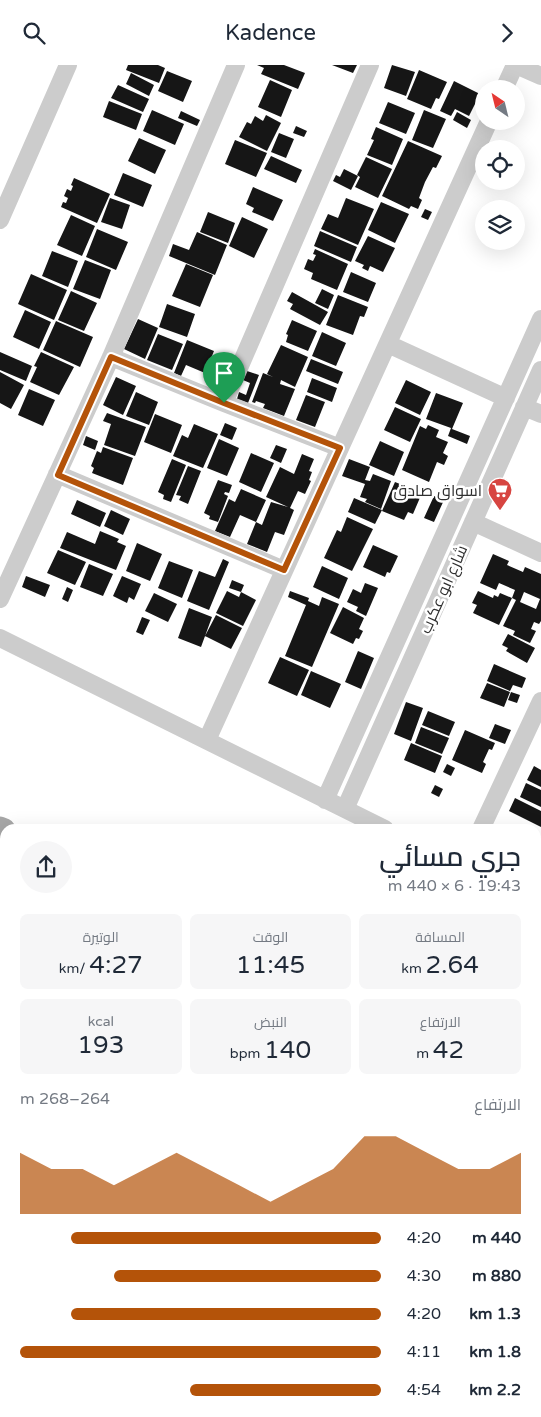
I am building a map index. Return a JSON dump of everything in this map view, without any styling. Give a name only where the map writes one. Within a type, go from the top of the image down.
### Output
[{"type":"street","points":[[0,220],[68,65]]},
{"type":"street","points":[[0,599],[111,357],[236,65]]},
{"type":"street","points":[[224,403],[370,65]]},
{"type":"street","points":[[508,80],[515,65],[541,76]]},
{"type":"street","points":[[207,740],[485,130]]},
{"type":"street","points":[[325,800],[541,319]]},
{"type":"street","points":[[388,344],[506,398]]},
{"type":"street","points":[[111,357],[340,448]]},
{"type":"street","name":"شارع ابو عكرب","points":[[345,809],[541,370]]},
{"type":"street","points":[[524,407],[541,414]]},
{"type":"street","points":[[58,475],[284,570]]},
{"type":"street","points":[[473,522],[541,553]]},
{"type":"street","points":[[0,638],[375,824]]},
{"type":"street","points":[[483,824],[541,701]]},
{"type":"building","points":[[128,65],[158,65],[165,68],[159,83],[126,70]]},
{"type":"building","points":[[257,65],[284,65],[305,73],[298,89],[261,74],[264,68]]},
{"type":"building","points":[[332,65],[357,65],[353,73]]},
{"type":"building","points":[[392,65],[415,72],[406,96],[384,88]]},
{"type":"building","points":[[419,70],[447,82],[439,99],[436,98],[431,109],[407,99]]},
{"type":"building","points":[[167,71],[192,81],[183,102],[158,91]]},
{"type":"building","points":[[131,73],[154,85],[149,96],[126,84]]},
{"type":"building","points":[[270,80],[292,90],[281,117],[258,107]]},
{"type":"building","points":[[454,81],[475,92],[475,104],[469,116],[455,109],[451,116],[440,111]]},
{"type":"building","points":[[118,85],[149,99],[143,112],[111,98]]},
{"type":"building","points":[[109,101],[142,114],[136,130],[103,117]]},
{"type":"building","points":[[388,102],[415,113],[406,134],[379,123]]},
{"type":"building","points":[[152,110],[184,124],[175,145],[143,131]]},
{"type":"building","points":[[424,110],[446,119],[433,148],[412,140]]},
{"type":"building","points":[[181,111],[200,120],[197,126],[178,118]]},
{"type":"building","points":[[457,112],[471,120],[467,128],[453,120]]},
{"type":"building","points":[[266,115],[281,123],[267,151],[239,137],[247,122],[251,124],[255,116],[263,121]]},
{"type":"building","points":[[296,126],[307,131],[304,137],[293,133]]},
{"type":"building","points":[[376,127],[403,139],[392,165],[367,155],[374,140],[371,139]]},
{"type":"building","points":[[279,133],[294,139],[286,158],[271,152]]},
{"type":"building","points":[[139,138],[166,150],[155,174],[128,161]]},
{"type":"building","points":[[235,140],[267,153],[256,177],[225,164]]},
{"type":"building","points":[[408,141],[442,156],[436,168],[433,167],[425,182],[419,198],[422,200],[418,209],[411,206],[409,209],[382,196]]},
{"type":"building","points":[[271,156],[302,170],[296,183],[264,169]]},
{"type":"building","points":[[366,157],[392,169],[378,198],[355,187],[360,177],[357,175]]},
{"type":"building","points":[[344,169],[358,176],[351,190],[333,181],[336,175],[340,177]]},
{"type":"building","points":[[123,173],[152,185],[143,207],[114,195]]},
{"type":"building","points":[[74,178],[110,194],[97,223],[61,207],[63,202],[66,203],[68,198],[64,196],[67,189],[71,191]]},
{"type":"building","points":[[253,187],[283,200],[273,221],[252,212],[254,208],[246,204]]},
{"type":"building","points":[[110,198],[130,205],[122,229],[101,222]]},
{"type":"building","points":[[346,198],[374,209],[358,245],[321,229],[328,214],[338,218]]},
{"type":"building","points":[[381,202],[409,214],[395,243],[368,230]]},
{"type":"building","points":[[425,209],[432,212],[428,220],[421,217]]},
{"type":"building","points":[[208,212],[235,223],[228,243],[200,232]]},
{"type":"building","points":[[71,215],[95,226],[82,256],[57,245]]},
{"type":"building","points":[[242,217],[268,229],[254,258],[229,246]]},
{"type":"building","points":[[97,229],[128,242],[116,270],[86,257]]},
{"type":"building","points":[[320,231],[357,247],[351,262],[314,246]]},
{"type":"building","points":[[197,232],[227,245],[215,275],[169,256],[173,244],[189,250]]},
{"type":"building","points":[[368,236],[395,248],[383,272],[370,266],[368,271],[362,268],[364,265],[355,261]]},
{"type":"building","points":[[315,249],[348,264],[337,290],[311,279],[313,273],[304,269],[308,259],[313,261],[316,255],[313,254]]},
{"type":"building","points":[[52,251],[78,261],[68,287],[42,276]]},
{"type":"building","points":[[85,260],[111,270],[100,299],[73,289]]},
{"type":"building","points":[[186,264],[213,275],[200,307],[172,296]]},
{"type":"building","points":[[351,272],[376,283],[368,302],[343,292]]},
{"type":"building","points":[[31,274],[67,290],[54,320],[18,304]]},
{"type":"building","points":[[322,289],[334,295],[328,309],[315,303]]},
{"type":"building","points":[[71,291],[97,303],[84,331],[58,320]]},
{"type":"building","points":[[292,292],[328,312],[320,325],[290,309],[293,304],[287,301]]},
{"type":"building","points":[[338,295],[368,307],[364,317],[360,316],[353,335],[326,325]]},
{"type":"building","points":[[167,304],[195,314],[187,337],[159,327]]},
{"type":"building","points":[[25,310],[51,322],[39,349],[13,337]]},
{"type":"building","points":[[138,319],[158,328],[145,359],[124,349]]},
{"type":"building","points":[[292,320],[317,331],[308,351],[286,342],[288,335],[286,334]]},
{"type":"building","points":[[56,321],[93,337],[80,367],[43,350]]},
{"type":"building","points":[[322,332],[346,343],[336,366],[312,356]]},
{"type":"building","points":[[158,334],[183,344],[172,370],[147,360]]},
{"type":"building","points":[[187,340],[214,351],[205,373],[186,365],[181,376],[174,373]]},
{"type":"building","points":[[281,345],[308,357],[295,387],[281,380],[280,384],[295,389],[284,416],[263,408],[265,404],[256,401],[255,403],[252,402],[263,373],[273,377],[267,374]]},
{"type":"building","points":[[0,352],[32,366],[26,381],[0,370]]},
{"type":"building","points":[[41,352],[74,367],[59,395],[30,382],[37,367],[34,366]]},
{"type":"building","points":[[311,359],[343,372],[338,384],[306,371]]},
{"type":"building","points":[[247,371],[259,375],[248,403],[237,399],[239,392],[246,395],[250,383],[243,380]]},
{"type":"building","points":[[0,372],[24,385],[11,409],[0,403]]},
{"type":"building","points":[[116,377],[136,386],[123,415],[103,405]]},
{"type":"building","points":[[312,378],[337,388],[332,402],[307,392]]},
{"type":"building","points":[[406,380],[431,392],[420,415],[395,403]]},
{"type":"building","points":[[29,389],[55,400],[43,426],[18,415]]},
{"type":"building","points":[[136,392],[158,402],[149,425],[126,416]]},
{"type":"building","points":[[436,393],[463,403],[452,429],[470,436],[467,444],[448,436],[451,428],[426,419]]},
{"type":"building","points":[[306,395],[325,402],[315,427],[296,420]]},
{"type":"building","points":[[395,407],[421,419],[410,442],[384,430]]},
{"type":"building","points":[[107,413],[146,427],[135,456],[104,445],[111,424],[103,421]]},
{"type":"building","points":[[155,414],[182,425],[171,453],[144,442]]},
{"type":"building","points":[[225,423],[237,428],[232,440],[220,435]]},
{"type":"building","points":[[194,424],[218,434],[203,468],[173,456],[182,435],[188,438]]},
{"type":"building","points":[[428,425],[439,430],[436,437],[448,442],[443,453],[448,456],[444,465],[437,462],[429,482],[402,470],[420,426],[426,429]]},
{"type":"building","points":[[86,436],[98,441],[95,450],[83,445]]},
{"type":"building","points":[[219,439],[239,448],[227,476],[207,468]]},
{"type":"building","points":[[380,441],[404,452],[394,476],[369,465]]},
{"type":"building","points":[[276,445],[287,449],[281,463],[270,458]]},
{"type":"building","points":[[103,447],[133,458],[123,485],[92,473],[94,468],[91,466],[97,451],[101,453]]},
{"type":"building","points":[[251,453],[274,463],[261,492],[239,482]]},
{"type":"building","points":[[302,454],[314,459],[309,471],[312,472],[309,480],[311,481],[305,494],[298,491],[290,508],[294,510],[284,535],[275,532],[267,552],[247,544],[256,522],[262,525],[271,502],[288,507],[266,497],[280,467],[294,474]]},
{"type":"building","points":[[172,459],[186,465],[171,502],[163,499],[164,495],[158,492]]},
{"type":"building","points":[[349,459],[370,467],[365,480],[370,481],[373,474],[391,481],[381,509],[365,502],[367,499],[360,497],[365,484],[342,476]]},
{"type":"building","points":[[188,466],[201,471],[188,504],[179,500],[181,496],[176,495]]},
{"type":"building","points":[[218,480],[232,485],[229,493],[225,492],[224,494],[228,496],[218,522],[209,519],[210,516],[204,513]]},
{"type":"building","points":[[395,482],[422,493],[413,514],[408,512],[404,520],[382,511]]},
{"type":"building","points":[[241,489],[266,500],[256,522],[240,515],[230,537],[215,531],[229,499],[235,502]]},
{"type":"building","points":[[434,496],[444,500],[434,522],[424,518]]},
{"type":"building","points":[[354,498],[382,510],[375,524],[348,512]]},
{"type":"building","points":[[77,500],[106,513],[100,527],[71,514]]},
{"type":"building","points":[[111,510],[130,519],[123,535],[104,526]]},
{"type":"building","points":[[347,517],[373,529],[352,571],[324,558],[337,530],[341,532]]},
{"type":"building","points":[[100,531],[119,539],[117,542],[126,546],[116,570],[60,548],[67,532],[95,544]]},
{"type":"building","points":[[137,543],[162,554],[150,581],[126,571]]},
{"type":"building","points":[[373,545],[398,556],[390,573],[387,572],[385,577],[363,567]]},
{"type":"building","points":[[58,550],[86,562],[75,585],[47,573]]},
{"type":"building","points":[[493,554],[509,561],[507,565],[523,572],[525,567],[541,574],[541,621],[539,624],[534,622],[531,629],[536,631],[530,643],[513,635],[515,631],[503,626],[516,600],[512,598],[515,590],[499,583],[496,590],[480,583]],"holes":[[[524,592],[540,599],[536,609],[520,602]]]},
{"type":"building","points":[[223,559],[229,562],[209,610],[187,601],[199,571],[215,577]]},
{"type":"building","points":[[169,561],[193,570],[182,598],[158,588]]},
{"type":"building","points":[[89,564],[113,574],[103,596],[80,587]]},
{"type":"building","points":[[322,566],[348,578],[339,599],[313,587]]},
{"type":"building","points":[[26,576],[50,585],[45,597],[22,587]]},
{"type":"building","points":[[122,576],[141,584],[134,600],[129,597],[127,603],[113,596]]},
{"type":"building","points":[[232,580],[244,585],[241,592],[229,588]]},
{"type":"building","points":[[365,583],[378,588],[366,616],[356,611],[358,607],[347,602],[353,589],[361,593]]},
{"type":"building","points":[[67,587],[73,590],[68,602],[62,599]]},
{"type":"building","points":[[227,591],[239,597],[241,592],[256,600],[243,626],[216,613]]},
{"type":"building","points":[[290,591],[309,598],[308,601],[319,606],[322,597],[339,604],[312,667],[285,656],[306,605],[288,597]]},
{"type":"building","points":[[478,591],[493,598],[494,595],[498,597],[500,593],[512,598],[499,625],[473,613],[477,605],[472,603]]},
{"type":"building","points":[[154,593],[177,604],[168,622],[145,611]]},
{"type":"building","points":[[343,607],[364,618],[359,629],[363,631],[359,639],[356,638],[353,644],[330,633]]},
{"type":"building","points":[[189,608],[212,617],[201,647],[178,638]]},
{"type":"building","points":[[216,615],[242,628],[231,649],[205,636]]},
{"type":"building","points":[[142,617],[150,620],[143,635],[136,632]]},
{"type":"building","points":[[508,634],[535,648],[527,663],[506,651],[508,648],[502,645]]},
{"type":"building","points":[[358,651],[374,658],[361,689],[345,682]]},
{"type":"building","points":[[280,657],[309,670],[297,696],[268,683]]},
{"type":"building","points":[[494,664],[526,678],[522,688],[513,685],[510,691],[487,681]]},
{"type":"building","points":[[311,671],[341,684],[330,708],[301,695]]},
{"type":"building","points":[[487,683],[510,692],[504,707],[480,698]]},
{"type":"building","points":[[511,692],[520,695],[517,703],[508,700]]},
{"type":"building","points":[[406,702],[423,708],[411,741],[394,734]]},
{"type":"building","points":[[428,711],[455,722],[449,736],[422,725]]},
{"type":"building","points":[[495,724],[511,730],[505,744],[489,738]]},
{"type":"building","points":[[421,727],[449,738],[442,754],[415,743]]},
{"type":"building","points":[[465,730],[495,743],[492,750],[489,749],[483,762],[486,764],[482,773],[452,760]]},
{"type":"building","points":[[411,743],[442,756],[435,773],[404,760]]},
{"type":"building","points":[[447,764],[455,768],[451,776],[443,772]]},
{"type":"building","points":[[534,766],[541,770],[541,787],[527,780]]},
{"type":"building","points":[[526,783],[541,790],[541,807],[520,797]]},
{"type":"building","points":[[435,785],[443,789],[439,797],[431,793]]},
{"type":"building","points":[[515,798],[541,811],[541,824],[535,824],[509,811]]},
{"type":"place","name":"اسواق صادق","points":[[500,511]]},
{"type":"route","points":[[111,357],[224,403],[340,448],[284,570],[58,475],[111,357]]}]
